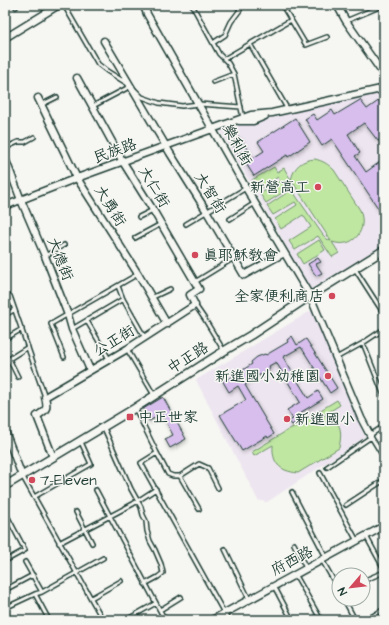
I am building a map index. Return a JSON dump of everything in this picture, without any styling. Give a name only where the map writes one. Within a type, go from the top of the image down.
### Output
[{"type":"street","points":[[5,38],[58,5]]},
{"type":"street","name":"樂利街","points":[[146,5],[145,9],[147,14],[246,188],[310,296],[370,436]]},
{"type":"street","points":[[337,5],[346,21],[384,75]]},
{"type":"street","name":"大智街","points":[[104,41],[244,275],[284,253]]},
{"type":"street","name":"大仁街","points":[[77,78],[124,162],[195,282]]},
{"type":"street","name":"民族路","points":[[5,206],[212,128],[234,122],[251,115],[288,110],[381,89],[384,87]]},
{"type":"street","name":"大勇街","points":[[38,98],[77,178],[138,274],[167,324]]},
{"type":"street","name":"民族路","points":[[234,122],[253,121],[272,113]]},
{"type":"street","name":"大德街","points":[[5,158],[45,256],[72,329],[90,370]]},
{"type":"street","name":"中正路","points":[[5,486],[135,408],[384,250]]},
{"type":"street","points":[[195,282],[199,289],[190,295],[195,306]]},
{"type":"street","name":"公正街","points":[[45,396],[127,349],[195,306]]},
{"type":"street","points":[[45,396],[47,405],[45,411],[37,416],[54,457]]},
{"type":"street","points":[[5,431],[22,476]]},
{"type":"street","name":"府西路","points":[[212,620],[384,526]]},
{"type":"lane","points":[[64,5],[98,64],[131,86],[142,96],[159,103],[182,106],[199,104],[241,107]]},
{"type":"lane","points":[[192,5],[219,54],[228,63],[234,74],[243,118]]},
{"type":"lane","points":[[213,43],[225,35],[230,22],[240,10],[237,5]]},
{"type":"lane","points":[[282,5],[306,45],[327,37]]},
{"type":"lane","points":[[346,21],[384,5]]},
{"type":"lane","points":[[224,59],[291,20]]},
{"type":"lane","points":[[250,44],[288,110]]},
{"type":"lane","points":[[213,82],[234,74]]},
{"type":"lane","points":[[93,106],[131,86]]},
{"type":"lane","points":[[41,105],[58,97]]},
{"type":"lane","points":[[5,148],[18,142],[25,142],[34,136]]},
{"type":"lane","points":[[186,224],[246,188]]},
{"type":"lane","points":[[230,219],[255,203]]},
{"type":"lane","points":[[139,217],[153,210]]},
{"type":"lane","points":[[135,238],[161,224]]},
{"type":"lane","points":[[45,256],[64,245]]},
{"type":"lane","points":[[195,282],[234,258]]},
{"type":"lane","points":[[354,268],[384,314]]},
{"type":"lane","points":[[64,357],[52,324],[138,274]]},
{"type":"lane","points":[[118,286],[123,299],[145,338]]},
{"type":"lane","points":[[152,298],[170,289]]},
{"type":"lane","points":[[10,296],[45,396]]},
{"type":"lane","points":[[72,329],[123,299]]},
{"type":"lane","points":[[195,306],[224,351]]},
{"type":"lane","points":[[5,315],[14,310]]},
{"type":"lane","points":[[87,321],[109,359]]},
{"type":"lane","points":[[5,339],[22,329]]},
{"type":"lane","points":[[336,358],[384,329]]},
{"type":"lane","points":[[363,343],[384,396]]},
{"type":"lane","points":[[18,378],[9,359],[28,347]]},
{"type":"lane","points":[[127,349],[154,395]]},
{"type":"lane","points":[[135,408],[168,474],[180,476],[199,464],[208,468],[218,488]]},
{"type":"lane","points":[[327,467],[384,426]]},
{"type":"lane","points":[[103,427],[141,507],[146,521],[150,541],[161,564],[163,573],[145,584]]},
{"type":"lane","points":[[370,436],[384,458]]},
{"type":"lane","points":[[34,497],[91,464],[80,441]]},
{"type":"lane","points":[[157,453],[141,463],[228,620]]},
{"type":"lane","points":[[320,473],[357,541]]},
{"type":"lane","points":[[22,476],[103,620]]},
{"type":"lane","points":[[180,476],[199,509]]},
{"type":"lane","points":[[346,505],[384,480]]},
{"type":"lane","points":[[60,543],[156,489]]},
{"type":"lane","points":[[96,490],[165,620]]},
{"type":"lane","points":[[292,492],[331,573]]},
{"type":"lane","points":[[5,512],[25,550],[5,561]]},
{"type":"lane","points":[[76,512],[92,543]]},
{"type":"lane","points":[[366,536],[384,569]]},
{"type":"lane","points":[[294,544],[306,568]]},
{"type":"lane","points":[[225,549],[249,600]]},
{"type":"lane","points":[[9,620],[5,609],[42,592],[103,558]]},
{"type":"lane","points":[[25,562],[42,592]]},
{"type":"lane","points":[[371,578],[384,572]]},
{"type":"lane","points":[[295,574],[321,620]]},
{"type":"lane","points":[[5,590],[33,575]]},
{"type":"lane","points":[[91,598],[121,581]]},
{"type":"lane","points":[[274,586],[292,620]]},
{"type":"lane","points":[[36,594],[49,620]]},
{"type":"lane","points":[[160,610],[181,597]]},
{"type":"lane","points":[[126,620],[156,603]]},
{"type":"lane","points":[[348,607],[355,620]]},
{"type":"lane","points":[[366,620],[384,609]]},
{"type":"shaded area","name":"新營高工","points":[[384,92],[384,244],[311,289],[220,130]]},
{"type":"shaded area","name":"新進國小","points":[[314,309],[349,401],[365,437],[267,502],[258,500],[196,380]]},
{"type":"green space","points":[[315,159],[327,164],[334,170],[360,210],[362,217],[360,231],[353,240],[347,243],[332,242],[339,253],[332,257],[318,236],[295,250],[289,241],[311,227],[303,215],[281,229],[275,219],[297,205],[295,202],[273,215],[267,206],[288,192],[287,190],[266,203],[260,194],[280,181],[278,177],[258,190],[252,180],[274,167],[277,172],[284,168],[291,180],[296,167],[302,162]],"holes":[[[292,181],[331,241],[323,235],[296,196],[291,182]]]},
{"type":"green space","points":[[319,240],[325,250],[303,264],[297,254]]},
{"type":"green space","points":[[337,400],[340,405],[324,415],[332,418],[340,428],[341,436],[339,448],[298,473],[281,468],[278,465],[274,457],[273,445],[254,456],[252,452]]},
{"type":"building","points":[[384,97],[384,146],[380,140],[378,141],[364,123],[348,134],[360,153],[355,156],[366,172],[384,159],[384,217],[332,139],[322,146],[305,119],[313,114],[317,120],[332,110],[335,115],[360,100],[367,109]]},
{"type":"building","points":[[295,118],[310,142],[288,157],[287,155],[254,176],[232,142],[239,137],[253,158],[264,151],[258,142]]},
{"type":"building","points":[[318,258],[321,262],[316,264],[322,273],[316,276],[308,264]]},
{"type":"building","points":[[292,336],[297,345],[306,339],[337,388],[330,393],[301,347],[283,357],[308,398],[318,391],[323,399],[298,414],[301,419],[292,425],[289,421],[293,419],[287,410],[300,402],[276,362],[269,366],[270,368],[268,371],[262,375],[255,375],[246,381],[248,383],[245,385],[274,434],[268,438],[267,436],[242,451],[220,415],[246,400],[238,386],[229,392],[222,380],[227,377],[229,379],[252,364],[251,362],[257,357],[266,355],[288,342],[287,340]]},
{"type":"building","points":[[163,397],[186,439],[170,448],[165,439],[173,435],[162,414],[149,421],[143,409]]},
{"type":"place","name":"新營高工","points":[[318,187]]},
{"type":"place","name":"真耶穌教會","points":[[195,255]]},
{"type":"place","name":"全家便利商店","points":[[332,296]]},
{"type":"place","name":"新進國小幼稚園","points":[[328,376]]},
{"type":"place","name":"中正世家","points":[[130,417]]},
{"type":"place","name":"新進國小","points":[[287,419]]},
{"type":"place","name":"7-Eleven","points":[[32,480]]}]
